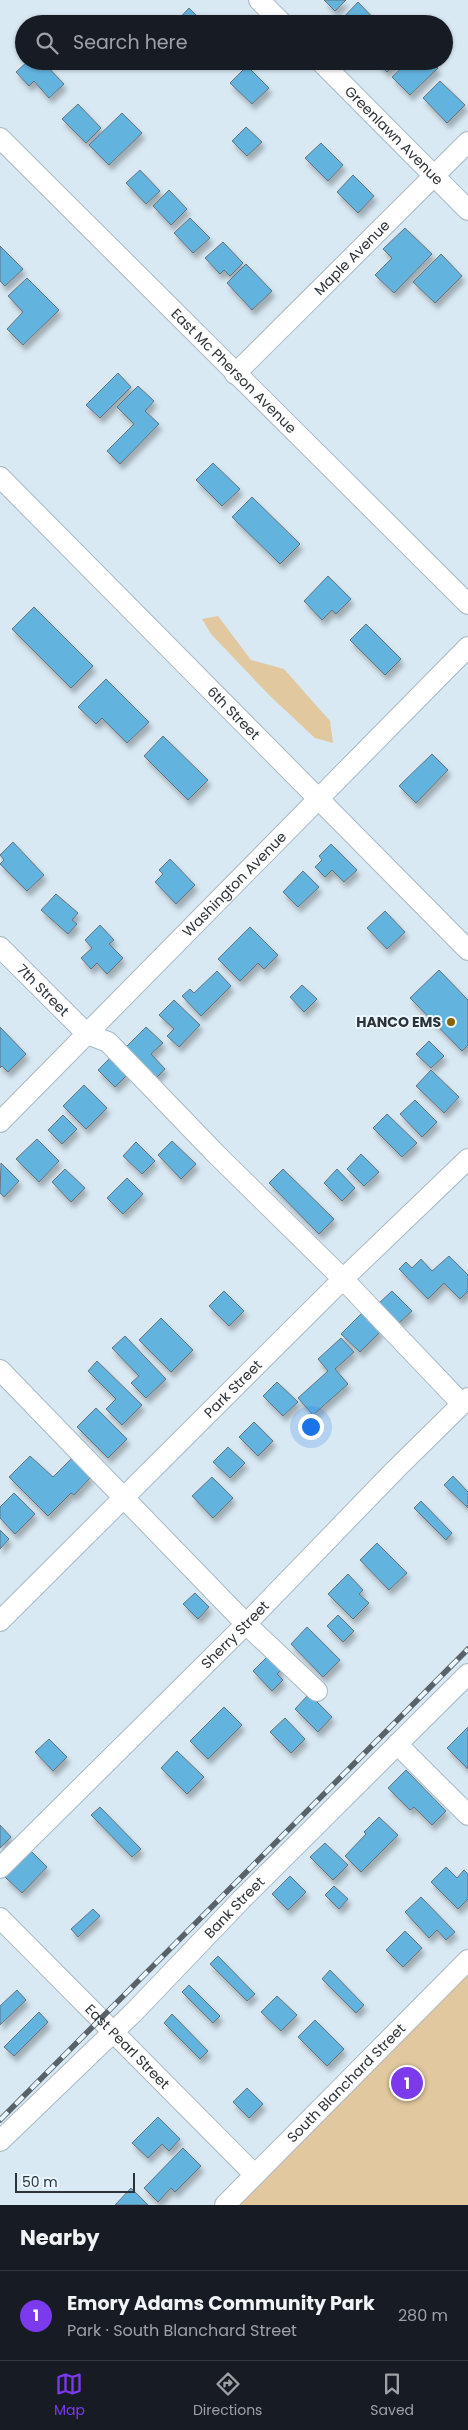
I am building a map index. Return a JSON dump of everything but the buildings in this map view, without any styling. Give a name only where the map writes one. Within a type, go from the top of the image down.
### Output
[{"type":"street","points":[[259,0],[274,15]]},
{"type":"street","name":"Greenlawn Avenue","points":[[329,70],[468,210]]},
{"type":"street","name":"East Mc Pherson Avenue","points":[[0,138],[468,604]]},
{"type":"street","name":"Maple Avenue","points":[[235,374],[468,142]]},
{"type":"street","name":"6th Street","points":[[0,477],[468,950]]},
{"type":"street","name":"Washington Avenue","points":[[0,1122],[320,799],[464,659]]},
{"type":"street","name":"7th Street","points":[[0,947],[87,1034]]},
{"type":"street","points":[[87,1034],[108,1042],[216,1154],[465,1401]]},
{"type":"street","name":"Park Street","points":[[0,1621],[123,1497],[468,1159]]},
{"type":"street","points":[[0,1370],[246,1624],[317,1691]]},
{"type":"street","name":"Sherry Street","points":[[0,1868],[246,1624],[465,1401]]},
{"type":"street","name":"Bank Street","points":[[0,2141],[113,2032],[468,1674]]},
{"type":"street","points":[[397,1744],[468,1815]]},
{"type":"street","name":"East Pearl Street","points":[[0,1918],[255,2175]]},
{"type":"street","name":"South Blanchard Street","points":[[226,2205],[468,1960]]},
{"type":"shaded area","points":[[218,616],[251,660],[284,669],[330,721],[333,743],[315,738],[269,695],[211,634],[202,619]]},
{"type":"shaded area","points":[[468,1961],[468,2205],[226,2205]]},
{"type":"railway","points":[[0,2120],[468,1649]]},
{"type":"place","name":"HANCO EMS","points":[[451,1022]]},
{"type":"place","name":"Emory Adams Community Park","points":[[407,2083]]}]
